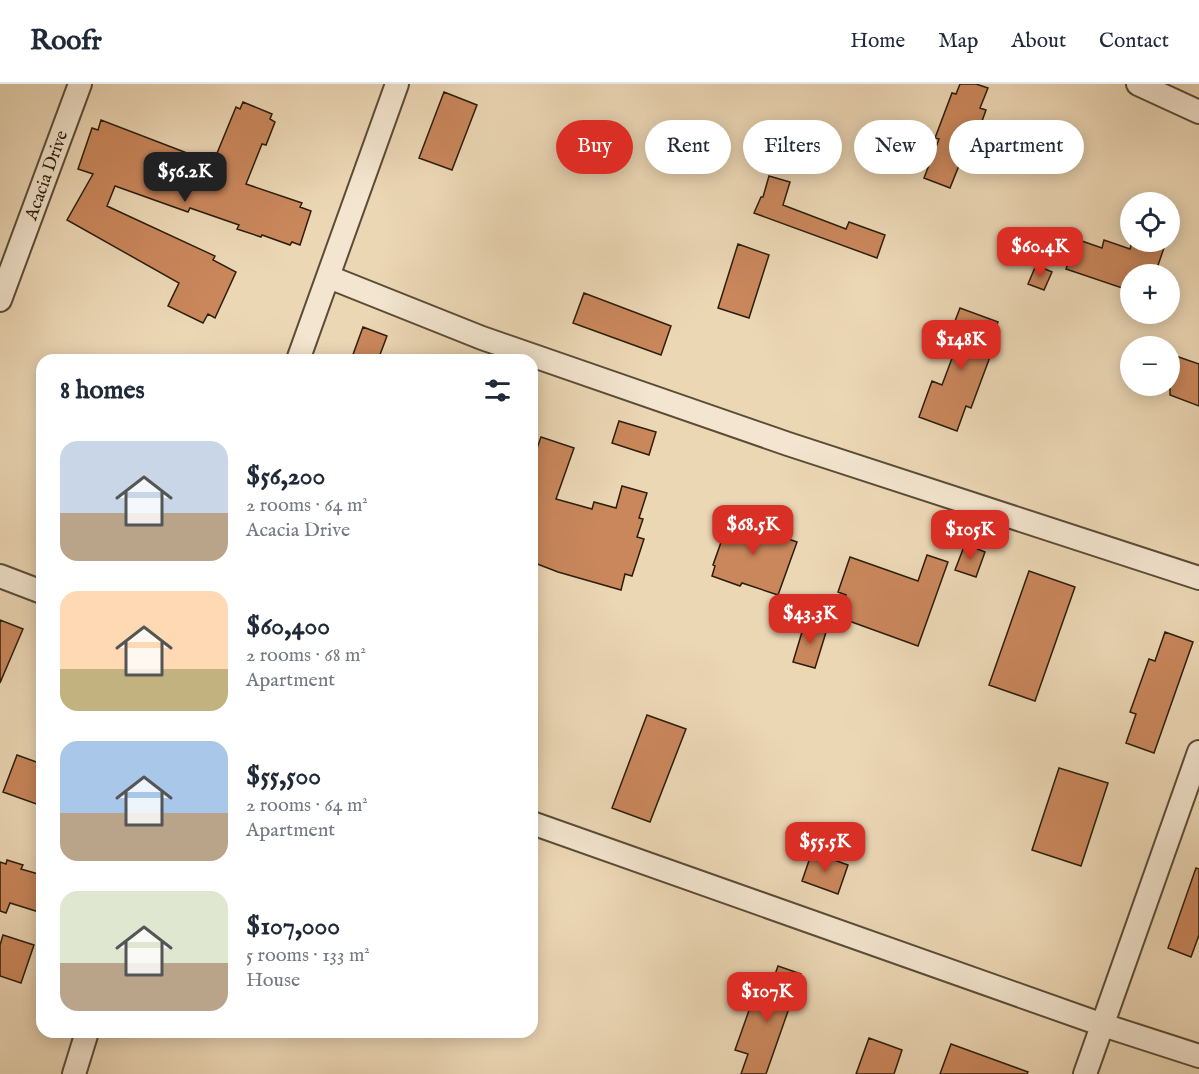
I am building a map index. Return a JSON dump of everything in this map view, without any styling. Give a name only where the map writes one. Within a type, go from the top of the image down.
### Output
[{"type":"street","name":"Acacia Drive","points":[[0,300],[80,84]]},
{"type":"street","points":[[300,354],[398,84]]},
{"type":"street","points":[[1137,84],[1199,112]]},
{"type":"street","points":[[329,277],[482,338],[529,354]]},
{"type":"street","points":[[538,357],[799,447],[1199,578]]},
{"type":"street","points":[[0,576],[36,590]]},
{"type":"street","points":[[1085,1074],[1199,752]]},
{"type":"street","points":[[538,825],[1199,1056]]},
{"type":"street","points":[[74,1074],[85,1038]]},
{"type":"building","points":[[960,84],[976,84],[988,88],[980,108],[986,110],[982,120],[949,120],[949,174],[956,174],[950,188],[924,178],[926,174],[937,174],[939,139],[937,133],[952,93],[956,94]]},
{"type":"building","points":[[444,92],[477,105],[452,170],[419,158]]},
{"type":"building","points":[[243,102],[272,114],[270,119],[275,122],[266,145],[262,144],[246,184],[302,203],[300,207],[311,211],[300,245],[292,242],[290,245],[262,235],[261,237],[237,229],[239,225],[190,208],[188,212],[115,186],[107,206],[215,256],[213,260],[236,272],[215,318],[208,314],[203,323],[168,306],[179,283],[67,220],[93,174],[78,169],[92,128],[98,130],[101,120],[213,163],[236,107],[240,109]]},
{"type":"building","points":[[769,176],[790,182],[783,205],[846,229],[849,222],[885,235],[877,258],[754,213],[763,197]]},
{"type":"building","points":[[1076,239],[1102,248],[1104,240],[1120,246],[1120,252],[1163,252],[1158,264],[1120,264],[1120,287],[1066,269]]},
{"type":"building","points":[[738,244],[769,255],[749,318],[718,308]]},
{"type":"building","points":[[1036,265],[1052,272],[1044,290],[1028,284]]},
{"type":"building","points":[[584,293],[671,326],[661,355],[573,323]]},
{"type":"building","points":[[960,308],[998,322],[990,344],[994,346],[971,408],[966,406],[957,431],[919,417],[932,381],[942,385],[957,345],[947,342]]},
{"type":"building","points":[[363,327],[387,336],[380,354],[353,354]]},
{"type":"building","points":[[1180,357],[1199,364],[1199,406],[1173,396],[1180,396]]},
{"type":"building","points":[[619,421],[656,432],[649,455],[612,443]]},
{"type":"building","points":[[541,437],[574,448],[556,499],[592,509],[594,502],[616,508],[622,486],[647,493],[639,518],[643,519],[637,537],[644,539],[632,576],[625,574],[621,590],[538,564],[538,445]]},
{"type":"building","points":[[730,517],[749,524],[751,518],[771,525],[769,532],[797,542],[778,595],[742,583],[740,586],[712,576],[715,566],[713,565]]},
{"type":"building","points":[[965,544],[985,552],[976,577],[955,570]]},
{"type":"building","points":[[927,555],[948,562],[918,646],[838,617],[846,595],[838,592],[850,557],[918,581]]},
{"type":"building","points":[[1029,571],[1075,587],[1035,701],[989,685]]},
{"type":"building","points":[[0,620],[23,629],[0,683]]},
{"type":"building","points":[[805,622],[827,629],[815,668],[793,662]]},
{"type":"building","points":[[1165,632],[1193,642],[1154,753],[1126,743],[1136,714],[1130,712],[1149,659],[1155,661]]},
{"type":"building","points":[[647,715],[686,729],[650,822],[612,808]]},
{"type":"building","points":[[17,755],[36,762],[36,804],[3,792]]},
{"type":"building","points":[[1059,768],[1108,783],[1081,866],[1032,850]]},
{"type":"building","points":[[812,852],[848,865],[838,894],[802,881]]},
{"type":"building","points":[[7,860],[23,865],[21,869],[36,873],[36,911],[10,903],[6,913],[0,911],[0,862],[6,864]]},
{"type":"building","points":[[1196,868],[1199,869],[1199,935],[1191,957],[1168,948]]},
{"type":"building","points":[[3,935],[34,945],[21,983],[0,976],[0,945]]},
{"type":"building","points":[[778,966],[801,974],[766,1074],[741,1074],[748,1054],[735,1050],[752,1002],[764,1006]]},
{"type":"building","points":[[869,1038],[902,1050],[894,1074],[856,1074]]},
{"type":"building","points":[[951,1044],[1028,1072],[1027,1074],[940,1074]]}]
